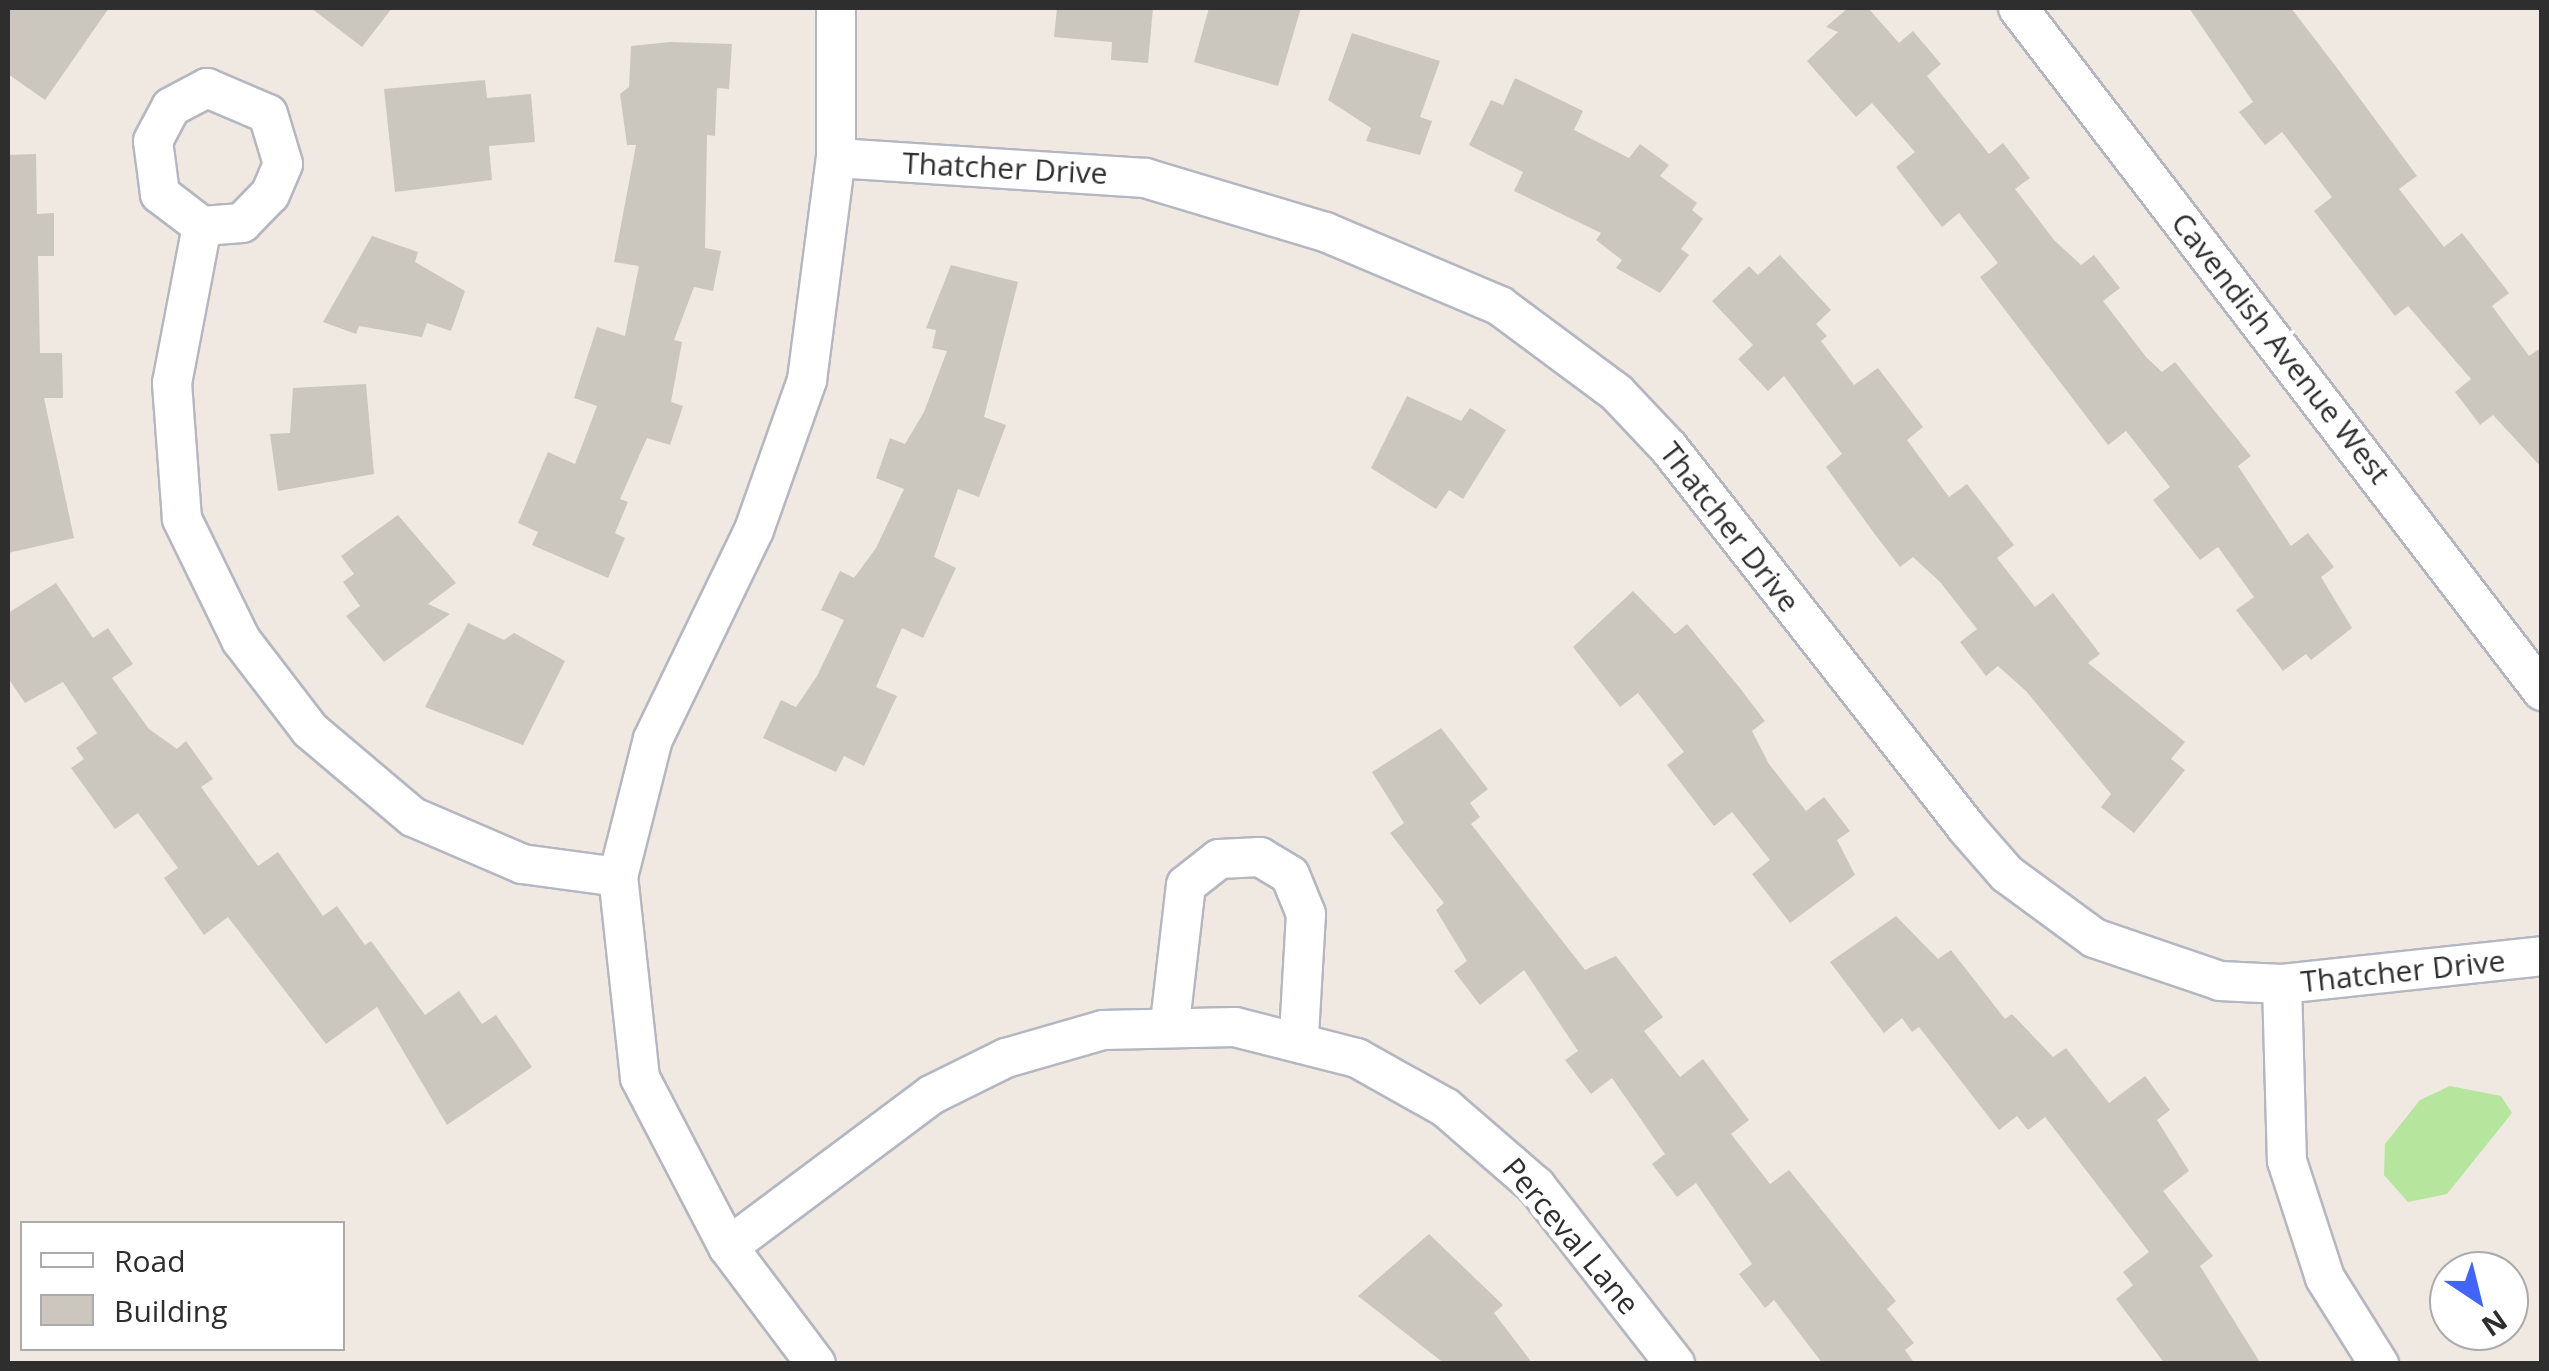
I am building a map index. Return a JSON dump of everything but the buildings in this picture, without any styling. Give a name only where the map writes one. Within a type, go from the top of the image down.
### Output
[{"type":"street","points":[[816,1364],[728,1247],[640,1078],[618,877],[653,740],[754,530],[807,380],[836,158],[836,8]]},
{"type":"street","name":"Cavendish Avenue West","points":[[2018,8],[2542,690]]},
{"type":"street","name":"Thatcher Drive","points":[[836,158],[1145,178],[1325,232],[1500,306],[1617,393],[1669,448],[2006,874],[2094,938],[2153,962],[2282,984],[2542,956]]},
{"type":"street","points":[[202,226],[184,293],[172,454],[204,577],[242,640],[310,730],[413,817],[522,864],[618,877]]},
{"type":"street","points":[[1170,1023],[1186,885],[1218,859],[1260,857],[1290,875],[1306,914],[1299,1036]]},
{"type":"street","points":[[2282,984],[2287,1160],[2325,1278],[2380,1364]]},
{"type":"street","name":"Perceval Lane","points":[[728,1247],[954,1082],[1067,1038],[1170,1023],[1299,1036],[1404,1080],[1484,1137],[1536,1186],[1675,1364]]},
{"type":"green space","points":[[2450,1086],[2501,1096],[2512,1113],[2447,1194],[2408,1202],[2384,1175],[2385,1144],[2420,1100]]}]
